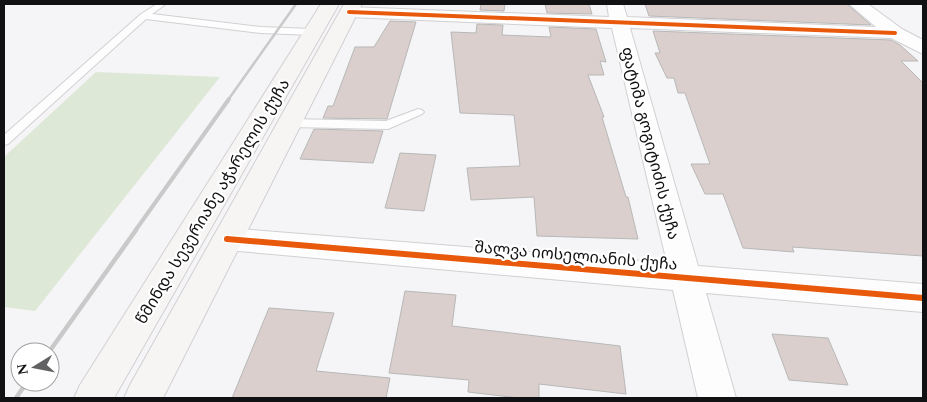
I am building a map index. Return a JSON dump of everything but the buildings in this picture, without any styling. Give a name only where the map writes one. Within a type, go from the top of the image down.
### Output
[{"type":"main road","name":"წმინდა სევერიანე აჭარელის ქუჩა","points":[[93,398],[313,32],[344,7]]},
{"type":"main road","name":"წმინდა სევერიანე აჭარელის ქუჩა","points":[[143,398],[290,123],[344,7]]},
{"type":"street","points":[[858,4],[895,33],[923,48]]},
{"type":"street","points":[[344,7],[617,13],[895,33]]},
{"type":"street","name":"ფატიმა გოგიტიძის ქუჩა","points":[[617,13],[717,398]]},
{"type":"street","name":"შალვა იოსელიანის ქუჩა","points":[[227,239],[923,298]]},
{"type":"lane","points":[[4,141],[144,16],[162,4]]},
{"type":"lane","points":[[144,16],[261,30],[313,32]]},
{"type":"lane","points":[[290,123],[388,125],[418,112]]},
{"type":"green space","points":[[96,72],[220,77],[35,311],[4,307],[4,157]]},
{"type":"railway","points":[[228,100],[296,4]]},
{"type":"railway","points":[[135,231],[229,99]]},
{"type":"railway","points":[[56,342],[136,230]]},
{"type":"railway","points":[[16,398],[20,392]]},
{"type":"cycle path","points":[[349,12],[895,33]]},
{"type":"cycle path","points":[[227,239],[923,298]]}]
